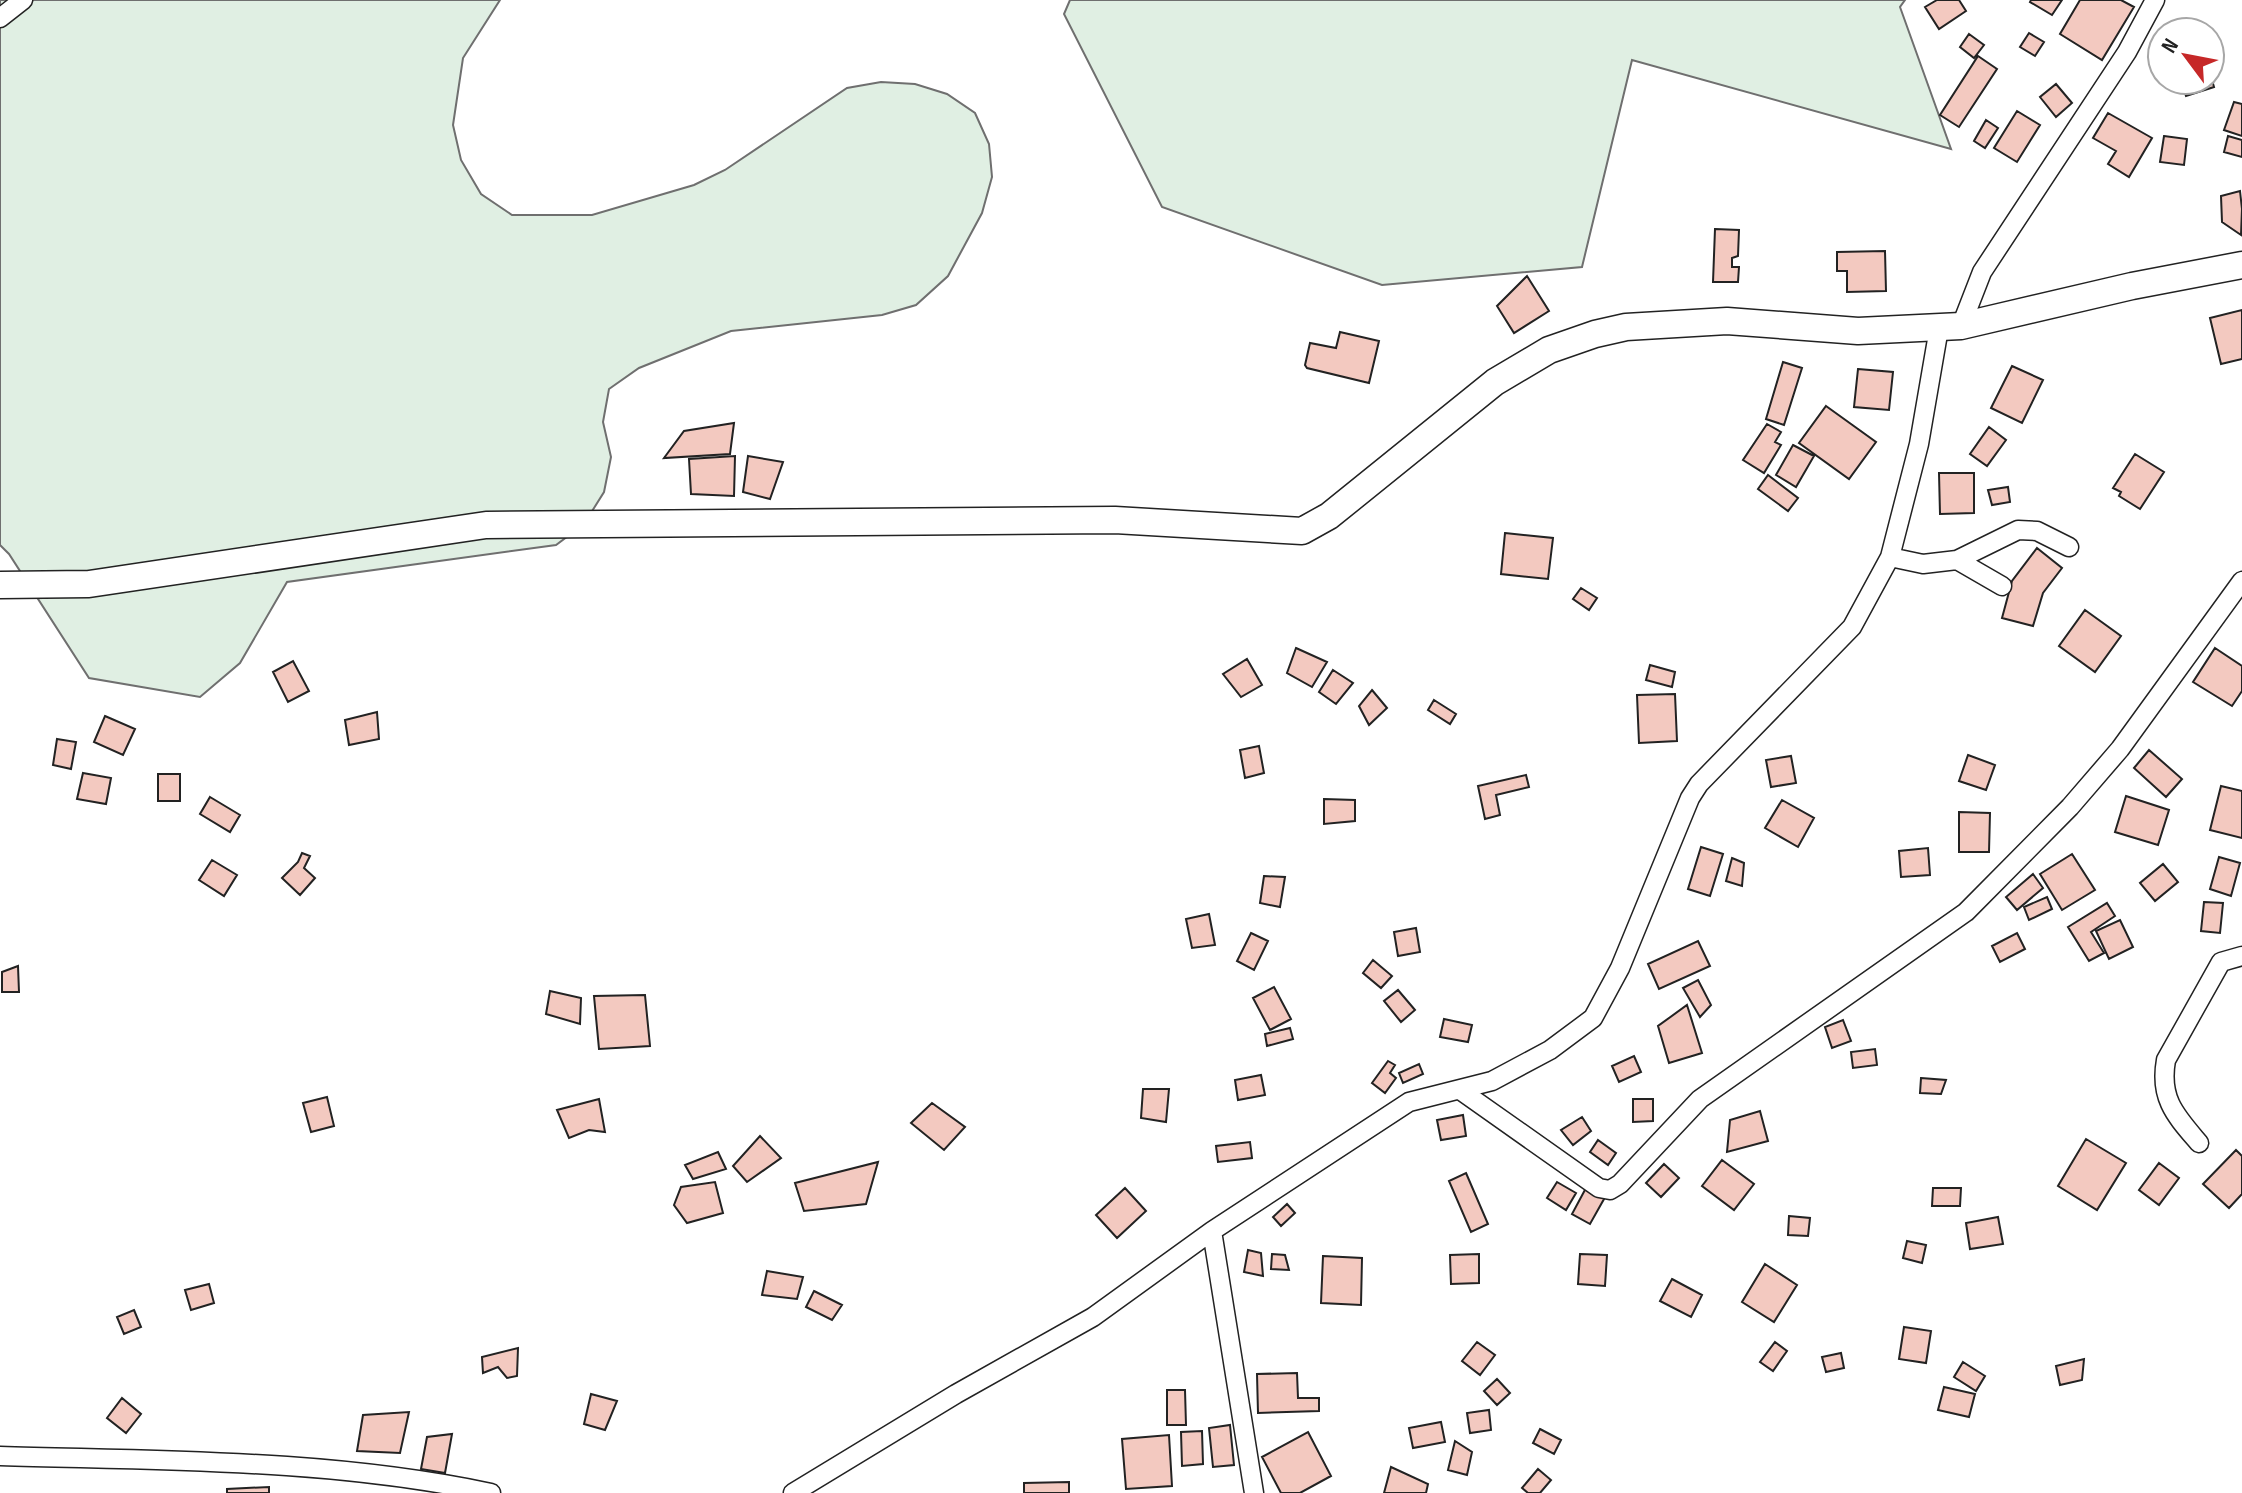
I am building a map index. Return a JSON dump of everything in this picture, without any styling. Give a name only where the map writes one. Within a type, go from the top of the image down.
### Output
[{"type":"main road","points":[[0,585],[89,584],[486,525],[1115,520],[1302,531],[1329,516],[1495,382],[1549,350],[1595,334],[1626,327],[1727,321],[1858,331],[1950,327],[2242,265]]},
{"type":"street","points":[[0,18],[23,0]]},
{"type":"street","points":[[793,1493],[956,1394],[1093,1317],[1212,1231],[1409,1102],[1492,1081],[1550,1050],[1593,1018],[1620,968],[1690,798],[1699,784],[1852,627],[1890,557],[1950,327],[1982,272],[2127,52],[2155,0]]},
{"type":"street","points":[[1890,557],[1923,564],[1957,560],[2018,530],[2037,531],[2069,547]]},
{"type":"street","points":[[1957,560],[2002,586]]},
{"type":"street","points":[[1460,1090],[1599,1188],[1610,1190],[1620,1184],[1700,1099],[1966,912],[2070,807],[2120,749],[2242,581]]},
{"type":"street","points":[[2199,1143],[2170,1108],[2163,1077],[2166,1060],[2221,962],[2242,956]]},
{"type":"street","points":[[1212,1231],[1254,1493]]},
{"type":"street","points":[[0,1456],[328,1468],[491,1493]]},
{"type":"green space","points":[[0,0],[500,0],[463,58],[453,125],[461,160],[481,194],[512,215],[592,215],[694,185],[725,170],[847,88],[881,82],[915,84],[947,94],[975,113],[989,144],[992,177],[982,213],[948,276],[916,305],[882,315],[731,331],[639,368],[609,389],[603,422],[611,457],[604,492],[584,524],[556,545],[287,582],[240,663],[200,697],[89,678],[9,554],[0,545]]},
{"type":"green space","points":[[1070,0],[1905,0],[1900,7],[1951,149],[1632,60],[1582,267],[1382,285],[1162,207],[1064,14]]},
{"type":"building","points":[[1937,0],[1959,0],[1966,11],[1939,29],[1925,7]]},
{"type":"building","points":[[2031,0],[2062,0],[2052,15]]},
{"type":"building","points":[[2080,0],[2121,0],[2134,7],[2102,60],[2060,34]]},
{"type":"building","points":[[2029,33],[2044,42],[2035,56],[2020,47]]},
{"type":"building","points":[[1969,34],[1984,45],[1974,58],[1960,47]]},
{"type":"building","points":[[1978,56],[1997,69],[1959,127],[1940,115]]},
{"type":"building","points":[[2056,84],[2072,103],[2056,117],[2040,97]]},
{"type":"building","points":[[2234,102],[2242,104],[2242,136],[2224,130]]},
{"type":"building","points":[[2017,111],[2040,125],[2017,162],[1994,148]]},
{"type":"building","points":[[2108,113],[2152,138],[2129,177],[2108,164],[2116,151],[2093,138]]},
{"type":"building","points":[[1986,120],[1998,128],[1985,148],[1974,141]]},
{"type":"building","points":[[2164,136],[2187,139],[2184,165],[2160,162]]},
{"type":"building","points":[[2228,136],[2242,140],[2242,157],[2224,152]]},
{"type":"building","points":[[2240,191],[2241,235],[2222,222],[2221,196]]},
{"type":"building","points":[[1715,229],[1739,230],[1738,256],[1732,258],[1732,267],[1739,267],[1738,282],[1713,282]]},
{"type":"building","points":[[1885,251],[1886,291],[1847,292],[1847,271],[1837,271],[1837,252]]},
{"type":"building","points":[[1527,276],[1549,311],[1514,333],[1497,306]]},
{"type":"building","points":[[2242,310],[2242,359],[2221,364],[2210,318]]},
{"type":"building","points":[[1340,332],[1379,341],[1369,383],[1305,365],[1310,343],[1336,348]]},
{"type":"building","points":[[1783,362],[1802,368],[1784,425],[1766,419]]},
{"type":"building","points":[[2012,366],[2043,380],[2022,423],[1991,408]]},
{"type":"building","points":[[1858,369],[1893,372],[1889,410],[1854,407]]},
{"type":"building","points":[[1826,406],[1876,442],[1849,479],[1799,443]]},
{"type":"building","points":[[734,423],[730,454],[664,458],[684,431]]},
{"type":"building","points":[[1767,424],[1781,432],[1775,442],[1781,445],[1764,473],[1743,460]]},
{"type":"building","points":[[1989,427],[2006,440],[1987,466],[1970,454]]},
{"type":"building","points":[[1793,445],[1814,456],[1796,487],[1776,475]]},
{"type":"building","points":[[2135,454],[2164,472],[2140,509],[2119,496],[2121,492],[2113,488]]},
{"type":"building","points":[[735,456],[734,496],[691,494],[689,459]]},
{"type":"building","points":[[748,456],[783,462],[770,499],[743,492]]},
{"type":"building","points":[[1939,473],[1974,473],[1974,513],[1940,514]]},
{"type":"building","points":[[1768,475],[1798,498],[1788,511],[1758,489]]},
{"type":"building","points":[[2008,487],[2010,502],[1992,505],[1988,490]]},
{"type":"building","points":[[1505,533],[1553,538],[1548,579],[1501,574]]},
{"type":"building","points":[[2037,548],[2062,568],[2043,593],[2033,626],[2002,618],[2012,581]]},
{"type":"building","points":[[1581,588],[1597,598],[1589,610],[1573,599]]},
{"type":"building","points":[[2085,610],[2121,636],[2095,672],[2059,646]]},
{"type":"building","points":[[1296,648],[1327,662],[1312,687],[1287,673]]},
{"type":"building","points":[[2215,648],[2242,666],[2242,691],[2232,706],[2193,682]]},
{"type":"building","points":[[1247,659],[1262,685],[1241,697],[1223,674]]},
{"type":"building","points":[[293,661],[309,691],[288,702],[273,672]]},
{"type":"building","points":[[1650,665],[1675,672],[1672,687],[1646,680]]},
{"type":"building","points":[[1333,670],[1353,683],[1336,704],[1319,692]]},
{"type":"building","points":[[1372,690],[1387,708],[1369,725],[1359,706]]},
{"type":"building","points":[[1675,694],[1677,741],[1639,743],[1637,695]]},
{"type":"building","points":[[1434,700],[1456,714],[1450,724],[1428,710]]},
{"type":"building","points":[[377,712],[379,739],[349,745],[345,720]]},
{"type":"building","points":[[105,716],[135,729],[123,755],[94,742]]},
{"type":"building","points":[[57,739],[76,742],[71,769],[53,765]]},
{"type":"building","points":[[1259,746],[1264,773],[1245,778],[1240,750]]},
{"type":"building","points":[[2149,750],[2182,779],[2166,797],[2134,768]]},
{"type":"building","points":[[1968,755],[1995,765],[1986,790],[1959,781]]},
{"type":"building","points":[[1791,756],[1796,783],[1771,787],[1766,760]]},
{"type":"building","points":[[83,773],[111,778],[106,804],[77,799]]},
{"type":"building","points":[[158,774],[180,774],[180,801],[158,801]]},
{"type":"building","points":[[1526,775],[1529,787],[1496,795],[1500,815],[1485,819],[1478,786]]},
{"type":"building","points":[[2221,786],[2242,791],[2242,838],[2210,830]]},
{"type":"building","points":[[2126,796],[2169,810],[2158,845],[2115,832]]},
{"type":"building","points":[[210,797],[240,815],[230,832],[200,814]]},
{"type":"building","points":[[1324,799],[1355,800],[1355,821],[1324,824]]},
{"type":"building","points":[[1782,800],[1814,818],[1798,847],[1765,828]]},
{"type":"building","points":[[1959,812],[1990,813],[1989,852],[1959,852]]},
{"type":"building","points":[[1701,847],[1723,854],[1710,896],[1688,889]]},
{"type":"building","points":[[1928,848],[1930,875],[1901,877],[1899,851]]},
{"type":"building","points":[[302,853],[310,856],[304,868],[315,878],[300,895],[282,878],[298,862]]},
{"type":"building","points":[[2072,854],[2095,890],[2062,910],[2040,874]]},
{"type":"building","points":[[2219,857],[2240,863],[2231,896],[2210,889]]},
{"type":"building","points":[[1732,858],[1744,863],[1742,886],[1726,881]]},
{"type":"building","points":[[212,860],[237,875],[224,896],[199,880]]},
{"type":"building","points":[[2163,864],[2178,882],[2155,901],[2140,883]]},
{"type":"building","points":[[2033,874],[2043,888],[2017,910],[2006,897]]},
{"type":"building","points":[[1264,876],[1285,877],[1280,907],[1260,903]]},
{"type":"building","points":[[2047,897],[2052,909],[2029,920],[2024,907]]},
{"type":"building","points":[[2204,902],[2223,903],[2220,933],[2201,931]]},
{"type":"building","points":[[2107,903],[2115,916],[2091,932],[2104,953],[2089,961],[2068,927]]},
{"type":"building","points":[[1209,914],[1215,945],[1192,948],[1186,919]]},
{"type":"building","points":[[2120,920],[2133,947],[2109,959],[2096,931]]},
{"type":"building","points":[[1416,928],[1420,952],[1398,956],[1394,932]]},
{"type":"building","points":[[1251,933],[1268,941],[1254,970],[1237,961]]},
{"type":"building","points":[[2017,933],[2025,949],[2000,962],[1992,946]]},
{"type":"building","points":[[1698,941],[1710,966],[1659,989],[1648,964]]},
{"type":"building","points":[[1373,960],[1392,976],[1381,988],[1363,973]]},
{"type":"building","points":[[18,966],[19,992],[2,992],[2,972]]},
{"type":"building","points":[[1698,980],[1711,1005],[1700,1017],[1683,988]]},
{"type":"building","points":[[1274,987],[1291,1019],[1270,1030],[1253,998]]},
{"type":"building","points":[[1398,990],[1415,1010],[1401,1022],[1384,1001]]},
{"type":"building","points":[[550,991],[581,998],[580,1024],[546,1014]]},
{"type":"building","points":[[645,995],[650,1046],[599,1049],[594,996]]},
{"type":"building","points":[[1687,1005],[1702,1053],[1669,1063],[1658,1026]]},
{"type":"building","points":[[1444,1019],[1472,1025],[1468,1042],[1440,1037]]},
{"type":"building","points":[[1843,1020],[1851,1041],[1832,1048],[1825,1027]]},
{"type":"building","points":[[1290,1028],[1293,1039],[1267,1046],[1265,1034]]},
{"type":"building","points":[[1875,1049],[1877,1065],[1853,1068],[1851,1052]]},
{"type":"building","points":[[1634,1056],[1641,1072],[1619,1082],[1612,1066]]},
{"type":"building","points":[[1388,1061],[1395,1065],[1390,1073],[1396,1078],[1385,1093],[1372,1083]]},
{"type":"building","points":[[1419,1064],[1423,1074],[1403,1083],[1399,1073]]},
{"type":"building","points":[[1261,1075],[1265,1095],[1238,1100],[1235,1080]]},
{"type":"building","points":[[1921,1078],[1946,1080],[1941,1094],[1920,1093]]},
{"type":"building","points":[[1143,1089],[1169,1089],[1166,1122],[1141,1118]]},
{"type":"building","points":[[327,1097],[334,1126],[311,1132],[303,1103]]},
{"type":"building","points":[[599,1099],[605,1132],[589,1130],[569,1138],[557,1110]]},
{"type":"building","points":[[1633,1099],[1653,1099],[1653,1121],[1633,1122]]},
{"type":"building","points":[[932,1103],[965,1127],[944,1150],[911,1123]]},
{"type":"building","points":[[1760,1111],[1768,1141],[1727,1152],[1730,1120]]},
{"type":"building","points":[[1463,1115],[1466,1136],[1441,1140],[1437,1120]]},
{"type":"building","points":[[1582,1117],[1591,1131],[1573,1145],[1561,1130]]},
{"type":"building","points":[[760,1136],[781,1158],[747,1182],[733,1166]]},
{"type":"building","points":[[2086,1139],[2126,1163],[2097,1210],[2058,1186]]},
{"type":"building","points":[[1598,1140],[1616,1153],[1608,1165],[1590,1152]]},
{"type":"building","points":[[1250,1142],[1252,1158],[1218,1162],[1216,1146]]},
{"type":"building","points":[[2236,1150],[2242,1156],[2242,1194],[2229,1208],[2203,1184]]},
{"type":"building","points":[[718,1152],[726,1169],[693,1179],[685,1165]]},
{"type":"building","points":[[1722,1160],[1754,1184],[1734,1210],[1702,1186]]},
{"type":"building","points":[[878,1162],[866,1204],[804,1211],[795,1183]]},
{"type":"building","points":[[2159,1163],[2179,1178],[2159,1205],[2139,1190]]},
{"type":"building","points":[[1664,1164],[1679,1178],[1661,1197],[1646,1183]]},
{"type":"building","points":[[1466,1173],[1488,1224],[1471,1232],[1449,1181]]},
{"type":"building","points":[[715,1182],[723,1213],[687,1223],[674,1205],[681,1187]]},
{"type":"building","points":[[1557,1182],[1576,1193],[1566,1210],[1547,1198]]},
{"type":"building","points":[[1125,1188],[1146,1211],[1117,1238],[1096,1215]]},
{"type":"building","points":[[1586,1188],[1604,1199],[1590,1224],[1572,1214]]},
{"type":"building","points":[[1933,1188],[1961,1188],[1960,1206],[1932,1206]]},
{"type":"building","points":[[1287,1204],[1295,1213],[1281,1226],[1273,1217]]},
{"type":"building","points":[[1789,1216],[1810,1218],[1808,1236],[1788,1235]]},
{"type":"building","points":[[1998,1217],[2003,1244],[1970,1249],[1966,1223]]},
{"type":"building","points":[[1907,1241],[1926,1245],[1922,1263],[1903,1258]]},
{"type":"building","points":[[1248,1250],[1261,1253],[1263,1276],[1244,1272]]},
{"type":"building","points":[[1272,1254],[1285,1255],[1289,1270],[1271,1269]]},
{"type":"building","points":[[1479,1254],[1479,1283],[1451,1284],[1450,1255]]},
{"type":"building","points":[[1580,1254],[1607,1255],[1605,1286],[1578,1284]]},
{"type":"building","points":[[1323,1256],[1362,1258],[1361,1305],[1321,1303]]},
{"type":"building","points":[[1765,1264],[1797,1285],[1774,1322],[1742,1302]]},
{"type":"building","points":[[767,1271],[803,1277],[797,1299],[762,1295]]},
{"type":"building","points":[[1672,1279],[1702,1295],[1691,1317],[1660,1301]]},
{"type":"building","points":[[209,1284],[214,1303],[191,1310],[185,1290]]},
{"type":"building","points":[[814,1291],[842,1305],[832,1320],[806,1307]]},
{"type":"building","points":[[134,1310],[141,1327],[124,1334],[117,1317]]},
{"type":"building","points":[[1904,1327],[1931,1331],[1926,1363],[1899,1359]]},
{"type":"building","points":[[1477,1342],[1495,1355],[1480,1375],[1462,1361]]},
{"type":"building","points":[[1775,1342],[1787,1351],[1773,1371],[1760,1362]]},
{"type":"building","points":[[518,1348],[517,1376],[507,1378],[498,1367],[483,1373],[482,1357]]},
{"type":"building","points":[[1841,1353],[1844,1368],[1826,1372],[1822,1357]]},
{"type":"building","points":[[2084,1359],[2082,1380],[2060,1385],[2056,1366]]},
{"type":"building","points":[[1963,1362],[1985,1376],[1976,1391],[1954,1377]]},
{"type":"building","points":[[1297,1373],[1298,1398],[1319,1398],[1319,1411],[1258,1413],[1257,1374]]},
{"type":"building","points":[[1497,1379],[1510,1393],[1497,1405],[1484,1391]]},
{"type":"building","points":[[1944,1387],[1975,1394],[1969,1417],[1938,1410]]},
{"type":"building","points":[[1167,1390],[1185,1390],[1186,1425],[1167,1425]]},
{"type":"building","points":[[591,1394],[617,1401],[605,1430],[584,1424]]},
{"type":"building","points":[[122,1398],[141,1414],[126,1433],[107,1418]]},
{"type":"building","points":[[1489,1410],[1491,1430],[1470,1433],[1467,1413]]},
{"type":"building","points":[[409,1412],[400,1453],[357,1451],[363,1415]]},
{"type":"building","points":[[1441,1422],[1445,1442],[1413,1448],[1409,1428]]},
{"type":"building","points":[[1230,1425],[1234,1465],[1213,1467],[1209,1428]]},
{"type":"building","points":[[1540,1429],[1561,1440],[1554,1454],[1533,1443]]},
{"type":"building","points":[[1202,1431],[1203,1464],[1182,1466],[1181,1432]]},
{"type":"building","points":[[1308,1432],[1331,1476],[1300,1493],[1281,1493],[1262,1457]]},
{"type":"building","points":[[452,1434],[445,1473],[421,1469],[427,1437]]},
{"type":"building","points":[[1169,1435],[1172,1486],[1126,1489],[1122,1439]]},
{"type":"building","points":[[1455,1441],[1472,1452],[1467,1475],[1448,1470]]},
{"type":"building","points":[[1391,1467],[1428,1484],[1426,1493],[1384,1493]]},
{"type":"building","points":[[1538,1469],[1551,1480],[1540,1493],[1528,1493],[1522,1488]]},
{"type":"building","points":[[1069,1482],[1069,1493],[1024,1493],[1024,1483]]},
{"type":"building","points":[[269,1487],[269,1493],[227,1493],[227,1489]]}]
